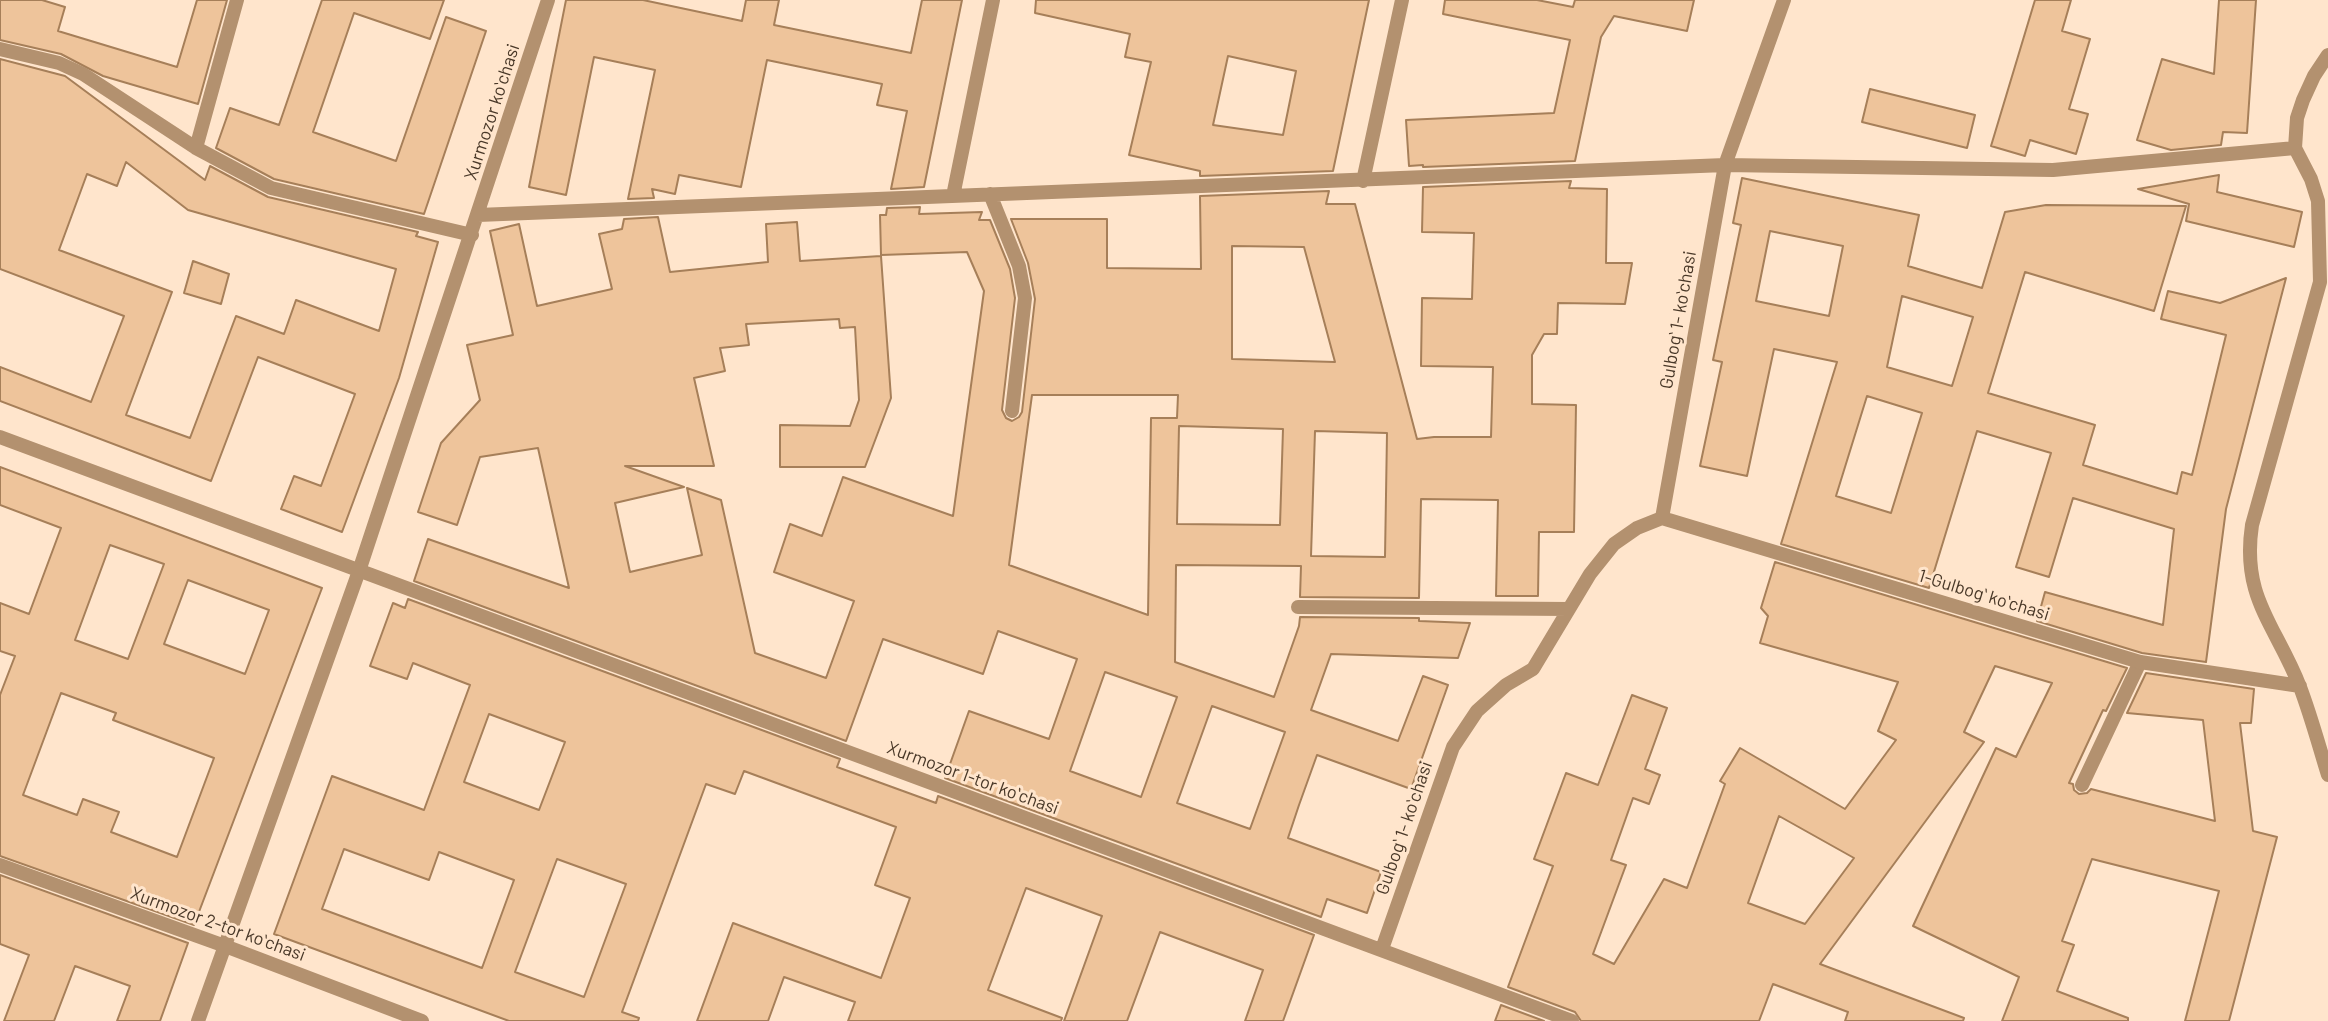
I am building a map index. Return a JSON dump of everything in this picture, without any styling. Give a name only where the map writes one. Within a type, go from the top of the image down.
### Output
[{"type":"street","points":[[195,148],[237,0]]},
{"type":"street","name":"Xurmozor koʻchasi","points":[[198,1021],[359,571],[548,0]]},
{"type":"street","points":[[953,196],[993,0]]},
{"type":"street","points":[[1363,181],[1402,0]]},
{"type":"street","name":"Gulbogʻ 1- koʻchasi","points":[[1382,949],[1453,747],[1477,711],[1506,685],[1534,668],[1590,574],[1614,544],[1637,528],[1662,518],[1725,166],[1784,0]]},
{"type":"street","points":[[0,49],[59,62],[83,74],[195,148],[271,188],[472,235]]},
{"type":"street","points":[[2328,55],[2303,100],[2297,118],[2295,148],[2311,179],[2318,201],[2324,276],[2252,525],[2249,547],[2256,598],[2300,687],[2328,775]]},
{"type":"street","points":[[478,215],[1725,166],[2053,170],[2295,148]]},
{"type":"street","points":[[990,194],[1019,266],[1025,298],[1012,411]]},
{"type":"street","name":"Xurmozor 1-tor koʻchasi","points":[[0,437],[1572,1021]]},
{"type":"street","name":"1-Gulbogʻ koʻchasi","points":[[1662,518],[2140,662],[2300,687]]},
{"type":"street","points":[[1298,607],[1569,609]]},
{"type":"street","points":[[2082,785],[2140,662]]},
{"type":"street","name":"Xurmozor 2-tor koʻchasi","points":[[0,865],[422,1021]]},
{"type":"building","points":[[0,0],[42,0],[65,7],[58,31],[177,67],[197,0],[227,0],[198,104],[103,76],[61,54],[0,40]]},
{"type":"building","points":[[322,0],[444,0],[430,39],[354,13],[313,132],[396,161],[446,17],[486,31],[424,214],[274,179],[216,148],[230,108],[279,125]]},
{"type":"building","points":[[566,0],[643,0],[742,21],[746,0],[779,0],[774,25],[911,53],[922,0],[962,0],[924,187],[891,189],[907,111],[877,105],[882,84],[767,60],[741,187],[679,175],[675,194],[652,189],[654,198],[628,199],[655,70],[594,57],[566,195],[529,187]]},
{"type":"building","points":[[1036,0],[1369,0],[1333,171],[1200,176],[1200,171],[1129,155],[1151,62],[1125,57],[1130,34],[1035,13]],"holes":[[[1228,56],[1296,71],[1283,135],[1213,125]]]},
{"type":"building","points":[[1445,0],[1537,0],[1573,7],[1575,0],[1694,0],[1687,31],[1614,16],[1601,37],[1575,161],[1409,166],[1406,120],[1554,113],[1570,40],[1443,14]]},
{"type":"building","points":[[2035,0],[2071,0],[2062,31],[2090,39],[2069,109],[2088,114],[2076,154],[2030,140],[2025,156],[1991,146]]},
{"type":"building","points":[[2219,0],[2256,0],[2247,133],[2223,132],[2221,145],[2171,150],[2137,140],[2162,59],[2214,74]]},
{"type":"building","points":[[0,59],[65,76],[205,180],[210,166],[268,197],[418,232],[416,236],[438,242],[399,378],[342,532],[281,509],[294,476],[321,486],[355,394],[258,357],[211,481],[0,401],[0,367],[91,402],[124,316],[0,269]],"holes":[[[126,162],[188,210],[396,269],[379,331],[296,300],[284,334],[236,316],[190,438],[126,415],[172,292],[59,250],[87,174],[117,186]]]},
{"type":"building","points":[[1870,89],[1975,115],[1967,148],[1862,122]]},
{"type":"building","points":[[2219,175],[2217,192],[2302,212],[2294,247],[2186,221],[2189,204],[2138,189]]},
{"type":"building","points":[[1742,178],[1919,215],[1908,266],[1982,288],[2005,212],[2046,205],[2186,206],[2154,311],[2025,272],[1988,393],[2095,425],[2083,465],[2177,494],[2182,472],[2192,475],[2226,335],[2161,319],[2168,291],[2220,303],[2286,278],[2226,509],[2206,662],[2142,653],[2037,621],[2045,592],[2163,625],[2174,529],[2073,498],[2049,577],[2016,567],[2051,453],[1977,431],[1929,588],[1781,544],[1837,362],[1774,349],[1747,476],[1700,466],[1722,362],[1713,360],[1741,225],[1733,223]],"holes":[[[1770,231],[1843,246],[1829,316],[1756,301]],[[1902,296],[1973,317],[1952,386],[1887,367]],[[1867,396],[1922,413],[1891,513],[1836,496]]]},
{"type":"building","points":[[1571,181],[1569,188],[1607,189],[1606,263],[1632,263],[1625,304],[1558,303],[1557,334],[1544,334],[1532,355],[1532,404],[1576,405],[1574,532],[1539,532],[1538,596],[1496,596],[1498,500],[1421,499],[1419,598],[1300,597],[1301,566],[1176,565],[1175,662],[1274,697],[1300,617],[1419,618],[1419,621],[1470,623],[1458,658],[1331,654],[1311,710],[1398,741],[1423,676],[1448,685],[1411,789],[1317,755],[1299,805],[1288,838],[1381,872],[1367,913],[1327,899],[1321,917],[945,778],[969,711],[1049,739],[1077,659],[998,631],[983,674],[883,639],[846,741],[414,581],[428,539],[569,588],[538,448],[480,457],[457,525],[418,512],[441,443],[480,400],[467,345],[513,335],[490,231],[519,224],[537,306],[612,289],[599,234],[622,229],[624,219],[658,217],[670,272],[768,262],[766,224],[797,222],[800,261],[881,256],[891,398],[865,467],[780,467],[780,425],[850,426],[859,400],[855,327],[840,328],[839,319],[746,324],[749,345],[720,348],[725,371],[694,378],[714,466],[625,466],[684,487],[615,503],[630,572],[702,555],[687,488],[721,500],[755,653],[826,678],[854,601],[774,572],[790,524],[822,536],[843,477],[953,516],[984,291],[967,252],[881,255],[880,215],[886,215],[887,208],[920,207],[919,214],[982,212],[979,220],[990,220],[1010,269],[1015,298],[1002,410],[1006,418],[1012,421],[1022,412],[1035,299],[1028,263],[1011,219],[1107,219],[1107,268],[1201,269],[1200,196],[1329,191],[1326,204],[1355,204],[1417,439],[1491,437],[1493,367],[1421,366],[1422,298],[1472,299],[1474,233],[1422,232],[1423,187]],"holes":[[[1232,246],[1304,247],[1335,362],[1232,359]],[[1032,395],[1178,395],[1177,418],[1151,418],[1148,615],[1009,565]],[[1179,426],[1283,429],[1280,525],[1177,524]],[[1315,431],[1387,433],[1385,557],[1311,556]],[[1105,672],[1177,697],[1141,797],[1070,771]],[[1212,706],[1285,732],[1250,829],[1177,803]]]},
{"type":"building","points":[[193,261],[229,274],[221,304],[184,293]]},
{"type":"building","points":[[0,467],[322,588],[194,925],[0,856],[0,695],[15,656],[0,651],[0,603],[29,614],[61,528],[0,505]],"holes":[[[110,545],[164,564],[128,659],[75,640]],[[188,580],[269,610],[245,674],[164,644]],[[61,693],[116,713],[113,720],[214,758],[177,857],[111,832],[119,812],[83,799],[77,815],[23,795]]]},
{"type":"building","points":[[1775,562],[2127,668],[2106,711],[2103,710],[2069,783],[2073,784],[2074,790],[2079,794],[2087,793],[2091,789],[2215,821],[2203,720],[2127,713],[2146,673],[2254,689],[2251,723],[2240,723],[2253,831],[2277,837],[2229,1021],[2185,1021],[2219,891],[2092,859],[2062,941],[2074,945],[2057,991],[2128,1018],[2128,1021],[2002,1021],[2019,977],[1913,926],[1996,748],[2016,757],[2052,683],[1995,666],[1964,732],[1984,742],[1820,964],[1964,1018],[1963,1021],[1845,1021],[1848,1012],[1773,984],[1759,1021],[1581,1021],[1575,1012],[1508,987],[1553,866],[1534,859],[1566,773],[1598,785],[1632,695],[1667,708],[1645,769],[1660,775],[1649,804],[1633,798],[1611,860],[1626,865],[1593,954],[1614,964],[1664,879],[1687,888],[1725,784],[1720,781],[1740,748],[1845,809],[1896,740],[1878,731],[1898,682],[1760,643],[1768,616],[1761,608]],"holes":[[[1779,816],[1854,858],[1805,924],[1748,903]]]},
{"type":"building","points":[[408,599],[840,759],[837,767],[936,803],[938,796],[1314,935],[1283,1021],[1245,1021],[1263,970],[1160,932],[1127,1021],[1064,1021],[1102,916],[1026,888],[988,990],[1062,1018],[1061,1021],[848,1021],[855,1002],[784,977],[768,1021],[697,1021],[733,923],[881,978],[910,898],[875,885],[896,827],[744,771],[735,794],[706,784],[622,1012],[639,1018],[638,1021],[509,1021],[274,934],[332,776],[424,810],[470,685],[413,663],[407,679],[370,666],[393,603],[405,608]],"holes":[[[489,714],[565,742],[539,810],[464,782]],[[344,849],[429,880],[439,852],[514,880],[482,968],[322,909]],[[557,859],[626,884],[584,997],[515,972]]]},
{"type":"building","points":[[0,875],[188,943],[160,1021],[117,1021],[130,986],[75,966],[54,1021],[4,1021],[29,955],[0,944]]},
{"type":"building","points":[[1501,1005],[1544,1021],[1495,1021]]}]
